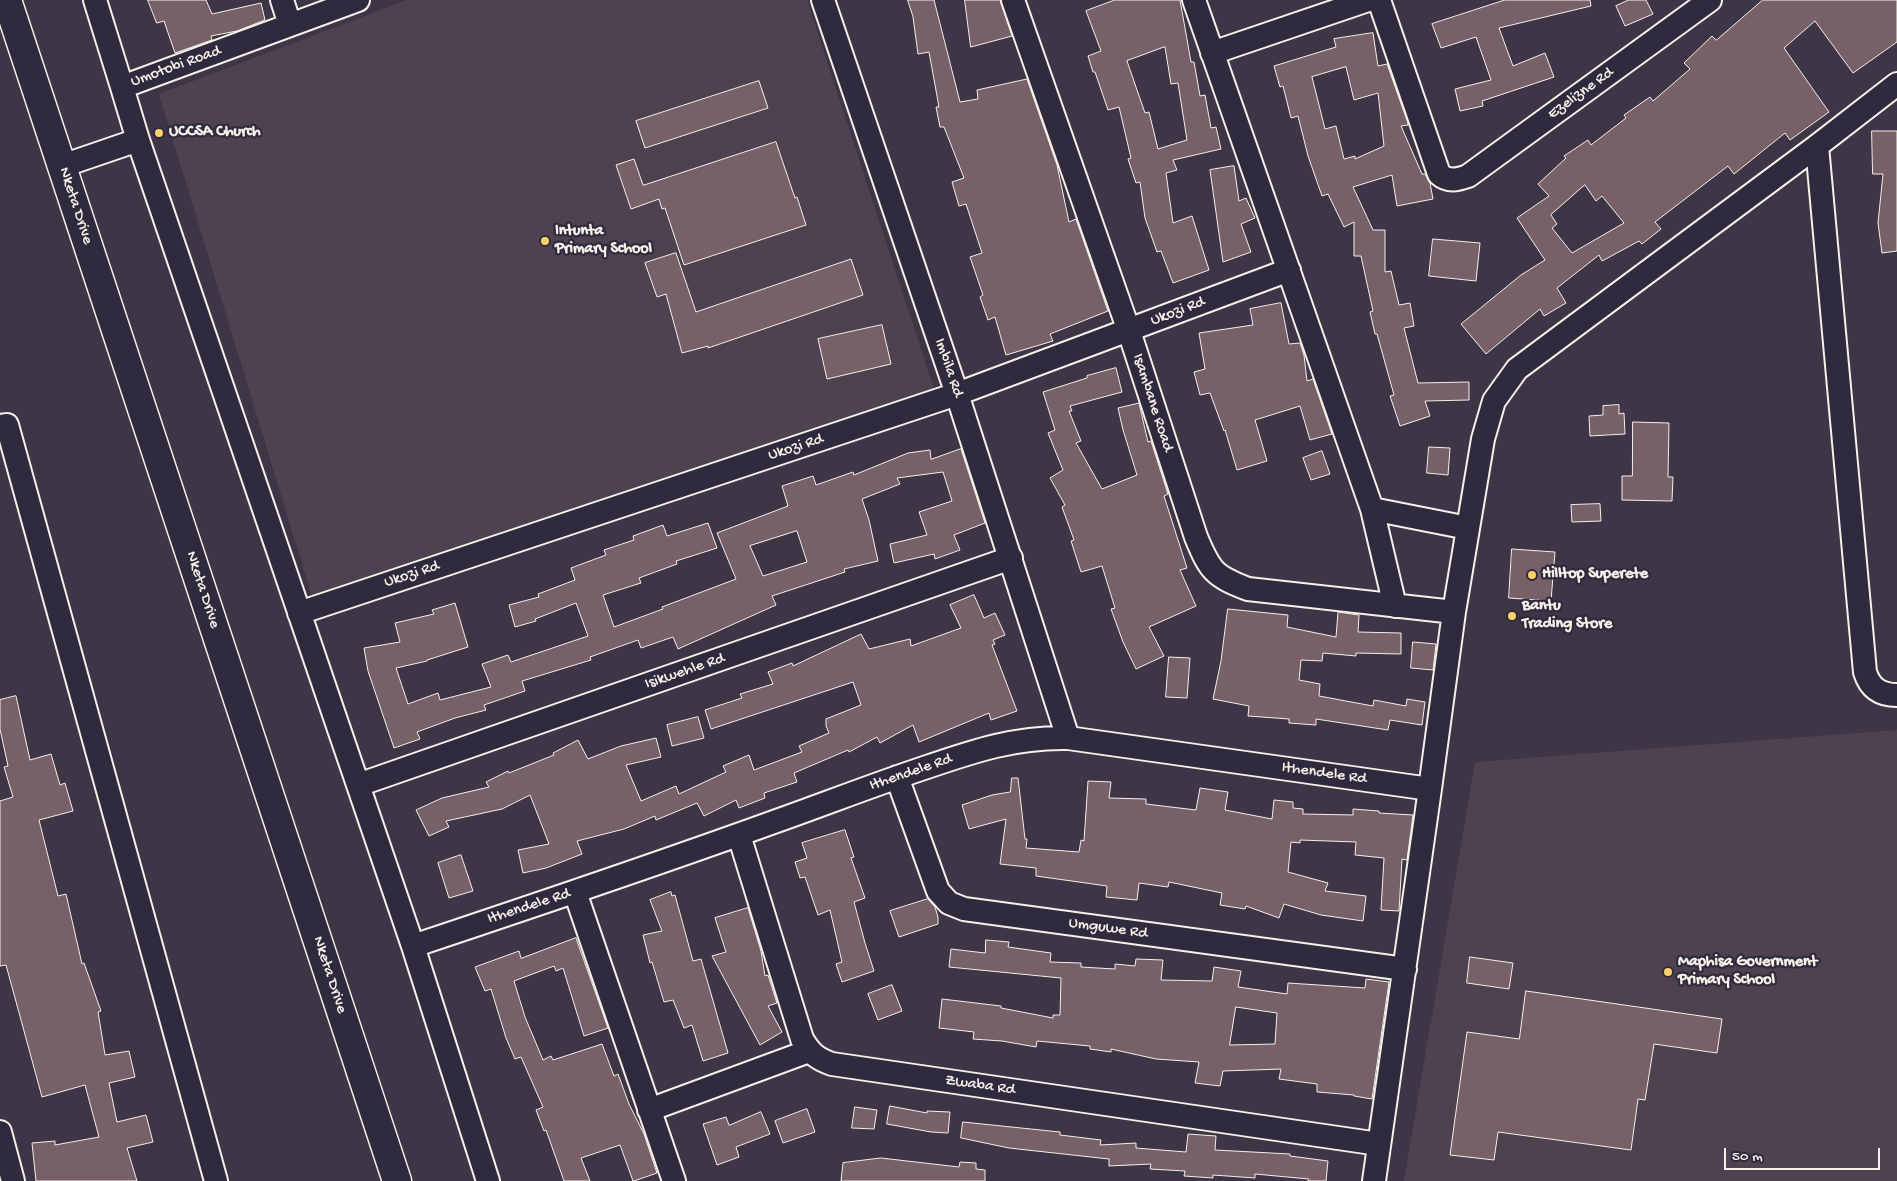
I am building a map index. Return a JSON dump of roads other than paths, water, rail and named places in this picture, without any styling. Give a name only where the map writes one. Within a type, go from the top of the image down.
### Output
[{"type":"street","name":"Nketa Drive","points":[[7,0],[397,1181]]},
{"type":"street","points":[[95,0],[122,87]]},
{"type":"street","points":[[282,0],[290,25]]},
{"type":"street","name":"Umotobi Road","points":[[358,0],[122,87],[138,140],[413,946],[488,1181]]},
{"type":"street","name":"Imbila Rd","points":[[823,0],[957,394],[1068,738]]},
{"type":"street","name":"Isambane Road","points":[[1013,0],[1129,331],[1196,538],[1206,562],[1223,579],[1248,589],[1454,612]]},
{"type":"street","points":[[1194,0],[1372,509],[1395,606]]},
{"type":"street","points":[[1212,53],[1368,0]]},
{"type":"street","name":"Ezelizne Rd","points":[[1379,0],[1438,174],[1448,180],[1459,180],[1468,176],[1710,0]]},
{"type":"street","points":[[1374,1181],[1454,612],[1483,439],[1494,401],[1518,369],[1897,84]]},
{"type":"street","points":[[62,166],[138,140]]},
{"type":"street","points":[[1817,146],[1865,672],[1868,682],[1874,688],[1882,693],[1897,695]]},
{"type":"street","name":"Ukozi Rd","points":[[299,613],[957,394],[1289,270]]},
{"type":"street","points":[[0,426],[7,425],[216,1181]]},
{"type":"street","points":[[1372,509],[1468,528]]},
{"type":"street","name":"Isikwehle Rd","points":[[358,785],[1011,558]]},
{"type":"street","name":"Ithendele Rd","points":[[413,946],[575,892],[897,777],[987,747],[1040,737],[1068,738],[1430,789]]},
{"type":"street","name":"Umguwe Rd","points":[[897,777],[938,890],[949,903],[964,909],[1405,969]]},
{"type":"street","points":[[649,1110],[809,1051],[802,1040],[739,835]]},
{"type":"street","points":[[575,892],[674,1181]]},
{"type":"street","name":"Zwaba Rd","points":[[809,1051],[818,1059],[832,1064],[1379,1144]]},
{"type":"street","points":[[0,1132],[13,1181]]},
{"type":"place","name":"UCCSA Church","points":[[159,133]]},
{"type":"place","name":"Intunta Primary School","points":[[545,241]]},
{"type":"place","name":"Hilltop Superete","points":[[1532,575]]},
{"type":"place","name":"Bantu Trading Store","points":[[1512,616]]},
{"type":"place","name":"Maphisa Government Primary School","points":[[1668,972]]}]
